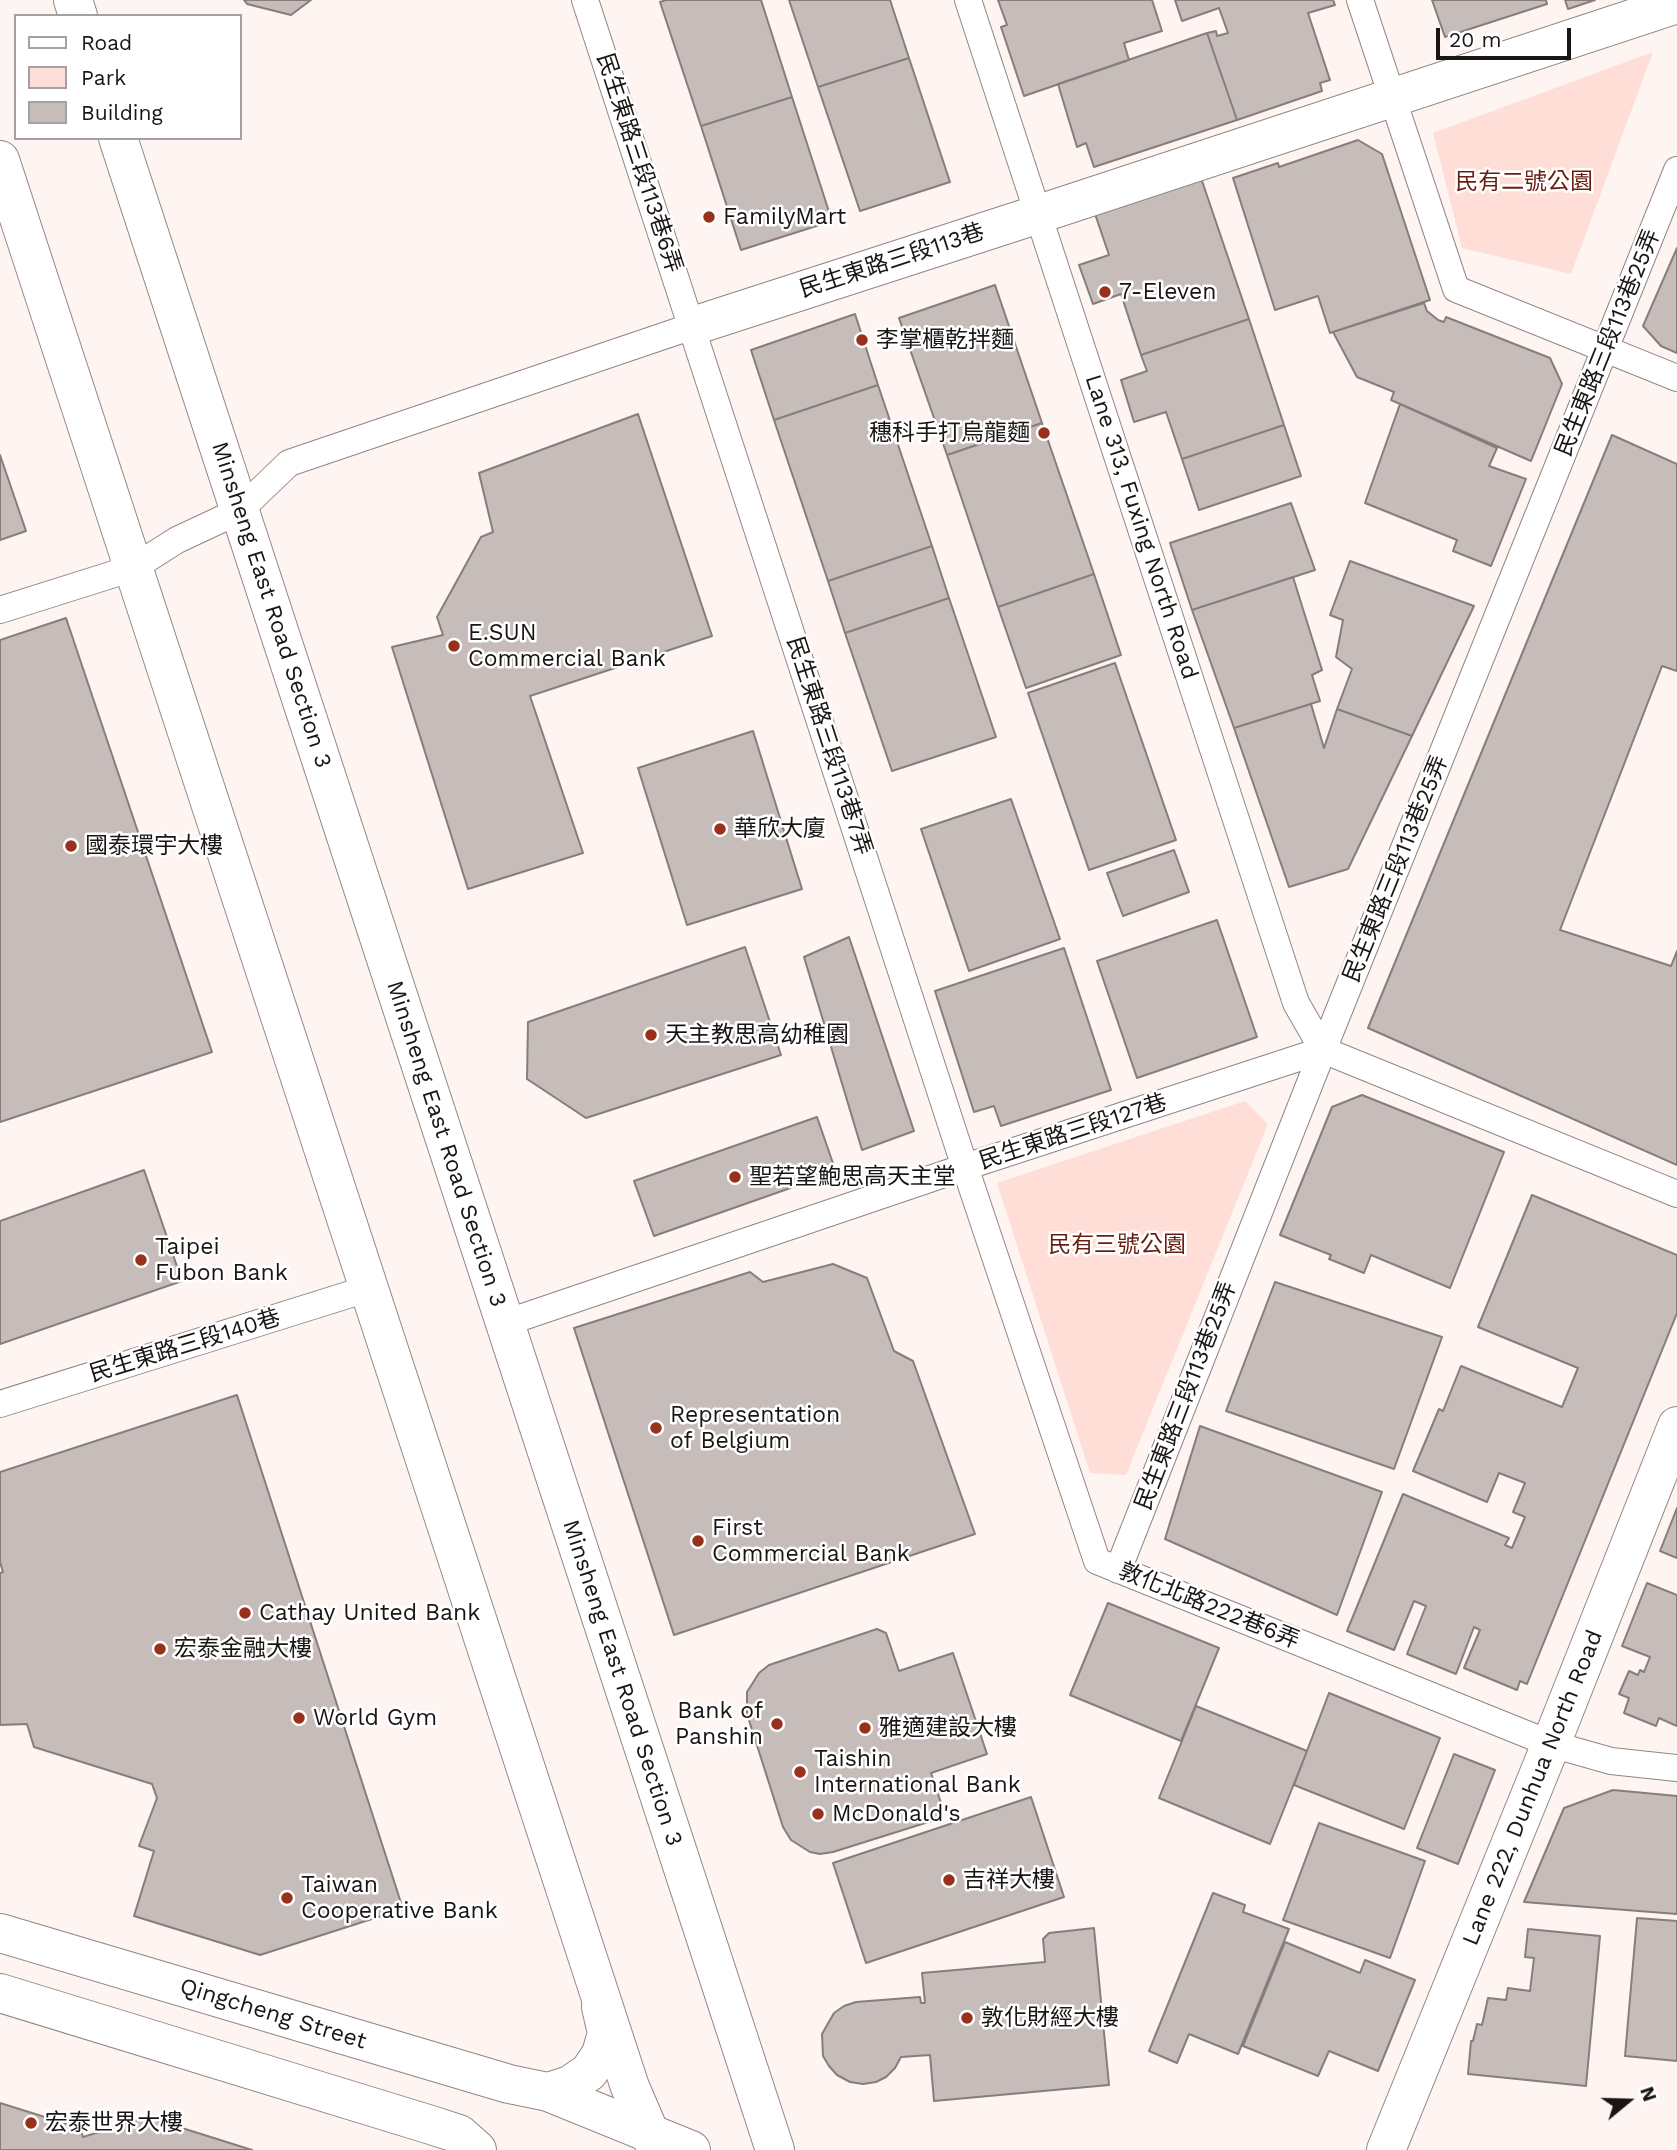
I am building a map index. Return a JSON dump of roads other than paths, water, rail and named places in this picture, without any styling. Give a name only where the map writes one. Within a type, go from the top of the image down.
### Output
[{"type":"street","name":"民生東路三段113巷","points":[[693,326],[1677,4]]},
{"type":"street","name":"Minsheng East Road Section 3","points":[[119,140],[775,2150]]},
{"type":"street","points":[[0,160],[598,1991],[630,2087],[653,2141]]},
{"type":"street","name":"Lane 222, Dunhua North Road","points":[[1386,2150],[1677,1426]]},
{"type":"street","name":"Qingcheng Street","points":[[0,1933],[509,2084],[548,2092],[653,2141],[691,2150]]},
{"type":"street","points":[[548,2092],[570,2085],[589,2072],[601,2054],[607,2033],[598,1991]]},
{"type":"street","points":[[0,1993],[459,2134],[477,2150]]},
{"type":"lane","name":"民生東路三段113巷6弄","points":[[585,0],[693,326]]},
{"type":"lane","name":"Lane 313, Fuxing North Road","points":[[968,0],[1296,1003],[1323,1049]]},
{"type":"lane","points":[[1360,0],[1456,289],[1677,378]]},
{"type":"lane","name":"民生東路三段113巷25弄","points":[[1118,1570],[1323,1049],[1677,170]]},
{"type":"lane","name":"民生東路三段113巷","points":[[0,610],[134,568],[177,540],[239,511],[289,463],[693,326]]},
{"type":"lane","name":"民生東路三段113巷7弄","points":[[693,326],[965,1167]]},
{"type":"lane","points":[[1323,1049],[1677,1194]]},
{"type":"lane","name":"民生東路三段127巷","points":[[505,1322],[1323,1049]]},
{"type":"lane","name":"敦化北路222巷6弄","points":[[965,1167],[1097,1561],[1551,1744],[1611,1761],[1677,1768]]},
{"type":"lane","name":"民生東路三段140巷","points":[[0,1404],[370,1288]]},
{"type":"place","name":"FamilyMart","points":[[709,217]]},
{"type":"place","name":"7-Eleven","points":[[1105,292]]},
{"type":"place","name":"李掌櫃乾拌麵","points":[[862,340]]},
{"type":"place","name":"穗科手打烏龍麵","points":[[1044,433]]},
{"type":"place","name":"E.SUN Commercial Bank","points":[[454,646]]},
{"type":"place","name":"華欣大廈","points":[[720,829]]},
{"type":"place","name":"國泰環宇大樓","points":[[71,846]]},
{"type":"place","name":"天主教思高幼稚園","points":[[651,1035]]},
{"type":"place","name":"聖若望鮑思高天主堂","points":[[735,1177]]},
{"type":"place","name":"Taipei Fubon Bank","points":[[141,1260]]},
{"type":"place","name":"Representation of Belgium","points":[[656,1428]]},
{"type":"place","name":"First Commercial Bank","points":[[698,1541]]},
{"type":"place","name":"Cathay United Bank","points":[[245,1613]]},
{"type":"place","name":"宏泰金融大樓","points":[[160,1649]]},
{"type":"place","name":"World Gym","points":[[299,1718]]},
{"type":"place","name":"Bank of Panshin","points":[[777,1724]]},
{"type":"place","name":"雅適建設大樓","points":[[865,1728]]},
{"type":"place","name":"Taishin International Bank","points":[[800,1772]]},
{"type":"place","name":"McDonald's","points":[[818,1814]]},
{"type":"place","name":"吉祥大樓","points":[[949,1880]]},
{"type":"place","name":"Taiwan Cooperative Bank","points":[[287,1898]]},
{"type":"place","name":"敦化財經大樓","points":[[967,2018]]},
{"type":"place","name":"宏泰世界大樓","points":[[31,2123]]},
{"type":"park label","name":"民有二號公園","points":[[1524,182]]},
{"type":"park label","name":"民有三號公園","points":[[1117,1245]]}]
